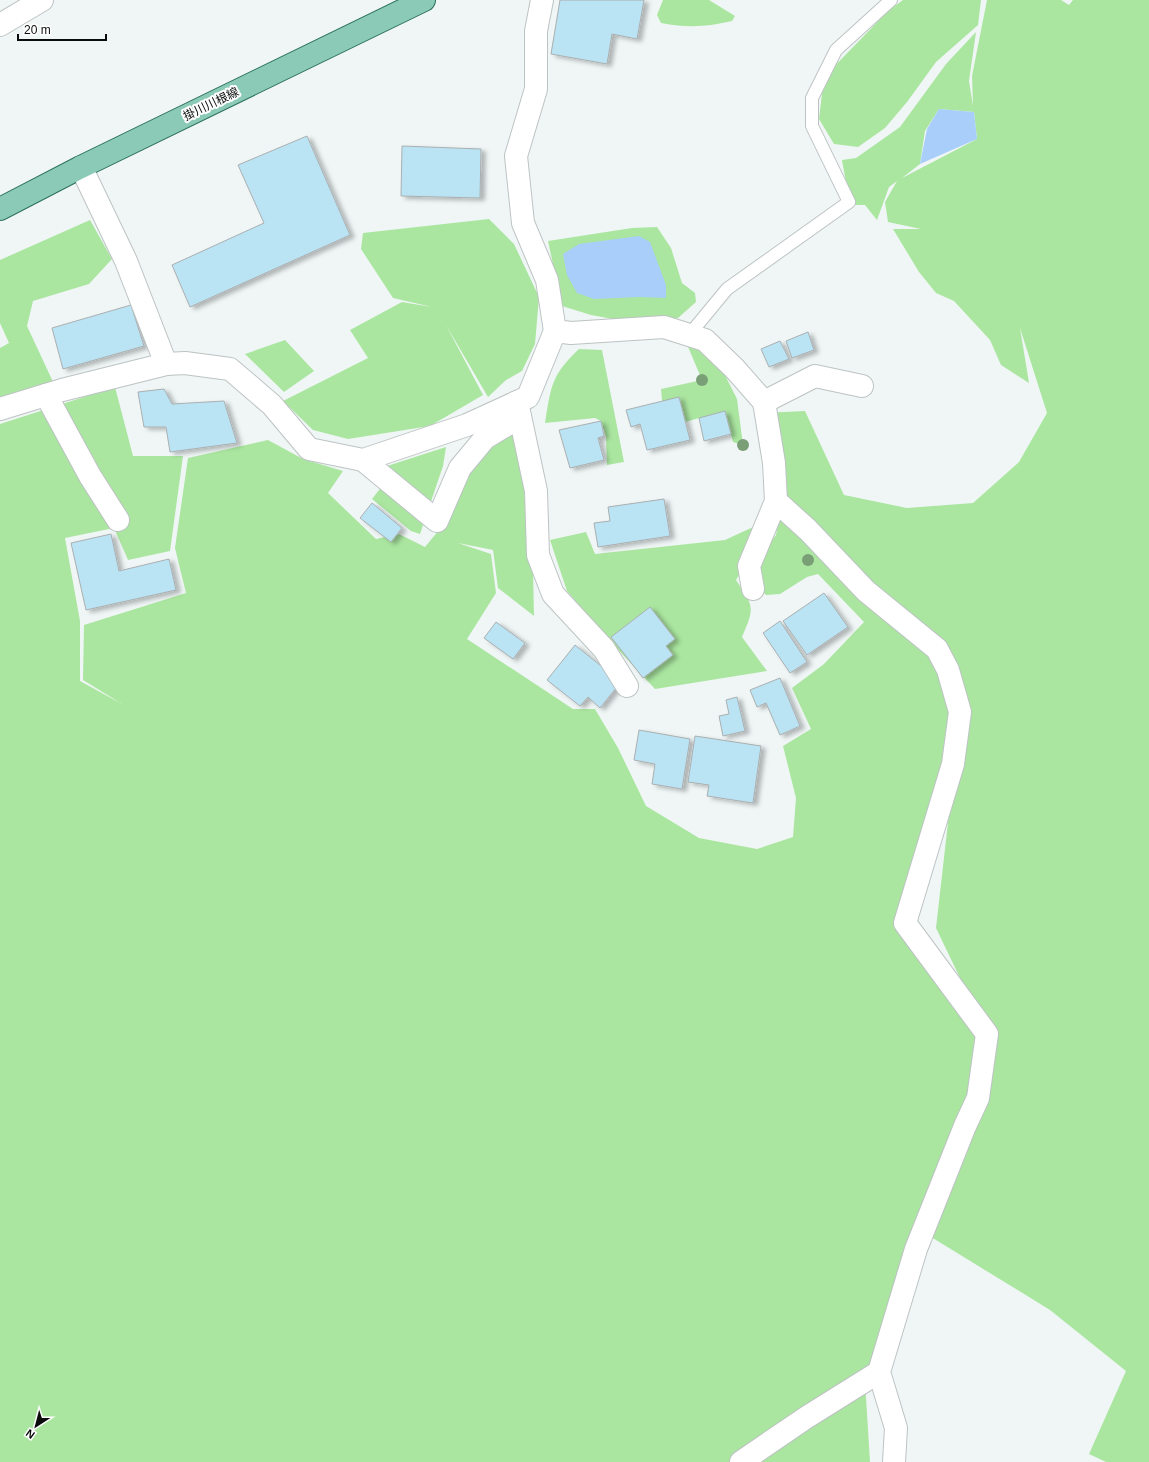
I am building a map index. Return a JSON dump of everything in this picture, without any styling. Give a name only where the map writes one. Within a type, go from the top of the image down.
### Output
[{"type":"main road","name":"掛川川根線","points":[[0,209],[81,167],[424,0]]},
{"type":"street","points":[[0,25],[42,0]]},
{"type":"street","points":[[0,410],[46,395],[166,364],[186,363],[230,369],[272,405],[309,450],[363,460],[437,521],[460,468],[485,438],[519,409],[528,397],[556,331],[547,280],[523,224],[516,156],[536,89],[536,31],[542,0]]},
{"type":"street","points":[[81,167],[126,261],[166,364]]},
{"type":"street","points":[[556,331],[571,333],[664,327],[705,340],[735,369],[764,402],[774,463],[776,501],[749,566],[753,589]]},
{"type":"street","points":[[764,402],[815,376],[862,386]]},
{"type":"street","points":[[46,395],[90,476],[118,520]]},
{"type":"street","points":[[363,460],[519,409]]},
{"type":"street","points":[[519,409],[536,490],[538,555],[553,594],[604,649],[627,686]]},
{"type":"street","points":[[776,501],[808,530],[866,591],[937,649],[948,670],[960,712],[953,764],[905,923],[987,1034],[978,1098],[965,1126],[916,1249],[879,1372],[896,1428],[894,1462]]},
{"type":"street","points":[[742,1462],[807,1417],[879,1372]]},
{"type":"lane","points":[[689,335],[727,289],[849,202],[812,126],[812,98],[836,50],[891,0]]},
{"type":"green space","points":[[663,0],[709,0],[735,16],[732,21],[705,26],[680,26],[661,23],[657,15]]},
{"type":"green space","points":[[903,0],[981,0],[978,25],[936,62],[907,102],[885,128],[858,147],[834,144],[819,119],[824,77],[888,11]]},
{"type":"green space","points":[[987,0],[1061,0],[1069,5],[1073,0],[1149,0],[1149,1462],[1106,1462],[1089,1454],[1126,1371],[1050,1310],[923,1232],[865,1381],[870,1462],[0,1462],[0,424],[115,387],[133,456],[183,456],[170,551],[128,560],[114,528],[65,538],[80,621],[80,681],[122,704],[83,680],[84,625],[186,593],[175,548],[188,458],[268,440],[303,459],[343,471],[328,493],[376,539],[399,534],[425,547],[439,530],[447,485],[509,430],[520,432],[529,461],[524,492],[533,570],[534,616],[498,588],[493,550],[458,543],[491,554],[496,593],[467,639],[573,709],[595,709],[618,748],[646,806],[699,838],[757,849],[793,837],[796,798],[783,746],[811,729],[792,688],[824,664],[864,622],[818,574],[807,577],[780,594],[766,595],[750,578],[763,551],[776,535],[781,506],[762,413],[805,411],[844,495],[907,508],[973,503],[1019,462],[1047,413],[1020,328],[1029,383],[1001,365],[990,340],[954,301],[936,293],[919,272],[893,229],[921,229],[888,222],[885,202],[897,181],[889,187],[877,220],[865,205],[850,205],[842,160],[856,158],[900,127],[946,64],[976,32],[969,81],[973,106],[972,76]],"holes":[[[939,109],[974,112],[977,139],[902,178],[920,164],[925,131]],[[960,717],[936,928],[987,1034],[905,923]]]},
{"type":"green space","points":[[489,219],[514,244],[539,297],[535,344],[522,371],[506,380],[488,397],[446,325],[483,395],[430,426],[348,439],[313,430],[283,401],[368,358],[350,330],[402,302],[432,307],[393,298],[361,249],[363,233]]},
{"type":"green space","points":[[90,220],[112,259],[89,284],[33,301],[27,326],[54,384],[0,397],[0,348],[9,343],[0,323],[0,260]]},
{"type":"green space","points":[[657,227],[671,248],[682,283],[695,293],[696,302],[678,318],[624,321],[591,315],[562,306],[548,241],[632,228]]},
{"type":"green space","points":[[285,340],[314,371],[284,392],[245,354]]},
{"type":"green space","points":[[686,342],[719,363],[737,399],[743,445],[733,442],[725,411],[685,422],[662,401],[661,389],[702,380]]},
{"type":"green space","points":[[579,349],[602,350],[624,462],[607,465],[606,437],[601,421],[595,418],[545,423],[554,382],[563,366]]},
{"type":"green space","points":[[446,447],[443,466],[420,534],[411,531],[372,499],[386,481],[384,467]]},
{"type":"green space","points":[[766,521],[746,564],[736,580],[751,607],[751,613],[742,637],[767,671],[655,689],[611,642],[567,591],[550,540],[586,532],[595,554],[725,540]]},
{"type":"water","points":[[939,109],[974,112],[977,139],[920,164],[927,129]]},
{"type":"water","points":[[639,236],[650,242],[666,285],[666,298],[639,297],[594,299],[577,293],[567,275],[563,254],[579,244]]},
{"type":"building","points":[[560,0],[644,0],[637,39],[612,34],[607,64],[551,54]]},
{"type":"building","points":[[307,136],[350,235],[190,307],[172,265],[264,223],[238,165]]},
{"type":"building","points":[[402,146],[481,149],[480,198],[401,196]]},
{"type":"building","points":[[131,305],[144,346],[63,369],[52,328]]},
{"type":"building","points":[[808,332],[814,350],[792,358],[786,341]]},
{"type":"building","points":[[780,341],[789,359],[769,367],[761,349]]},
{"type":"building","points":[[164,389],[172,404],[224,401],[237,443],[170,452],[166,427],[144,427],[138,392]]},
{"type":"building","points":[[679,397],[690,440],[647,450],[640,424],[631,427],[626,410]]},
{"type":"building","points":[[725,411],[731,434],[704,441],[699,418]]},
{"type":"building","points":[[601,421],[604,436],[598,438],[604,460],[570,468],[559,430]]},
{"type":"building","points":[[664,499],[670,536],[598,547],[594,523],[610,521],[608,507]]},
{"type":"building","points":[[372,503],[402,528],[391,542],[360,518]]},
{"type":"building","points":[[111,534],[119,571],[169,559],[176,590],[86,610],[71,543]]},
{"type":"building","points":[[824,593],[848,627],[807,655],[783,621]]},
{"type":"building","points":[[650,607],[675,639],[666,646],[673,655],[643,678],[611,637]]},
{"type":"building","points":[[780,621],[807,662],[790,673],[763,633]]},
{"type":"building","points":[[496,622],[525,643],[513,659],[484,638]]},
{"type":"building","points":[[575,645],[621,682],[600,708],[588,697],[580,706],[547,680]]},
{"type":"building","points":[[780,678],[800,726],[780,735],[766,703],[757,707],[750,690]]},
{"type":"building","points":[[737,697],[745,731],[723,736],[719,716],[729,714],[726,700]]},
{"type":"building","points":[[639,730],[690,739],[682,789],[652,784],[655,764],[634,760]]},
{"type":"building","points":[[695,736],[761,746],[753,803],[707,796],[709,785],[688,782]]}]
